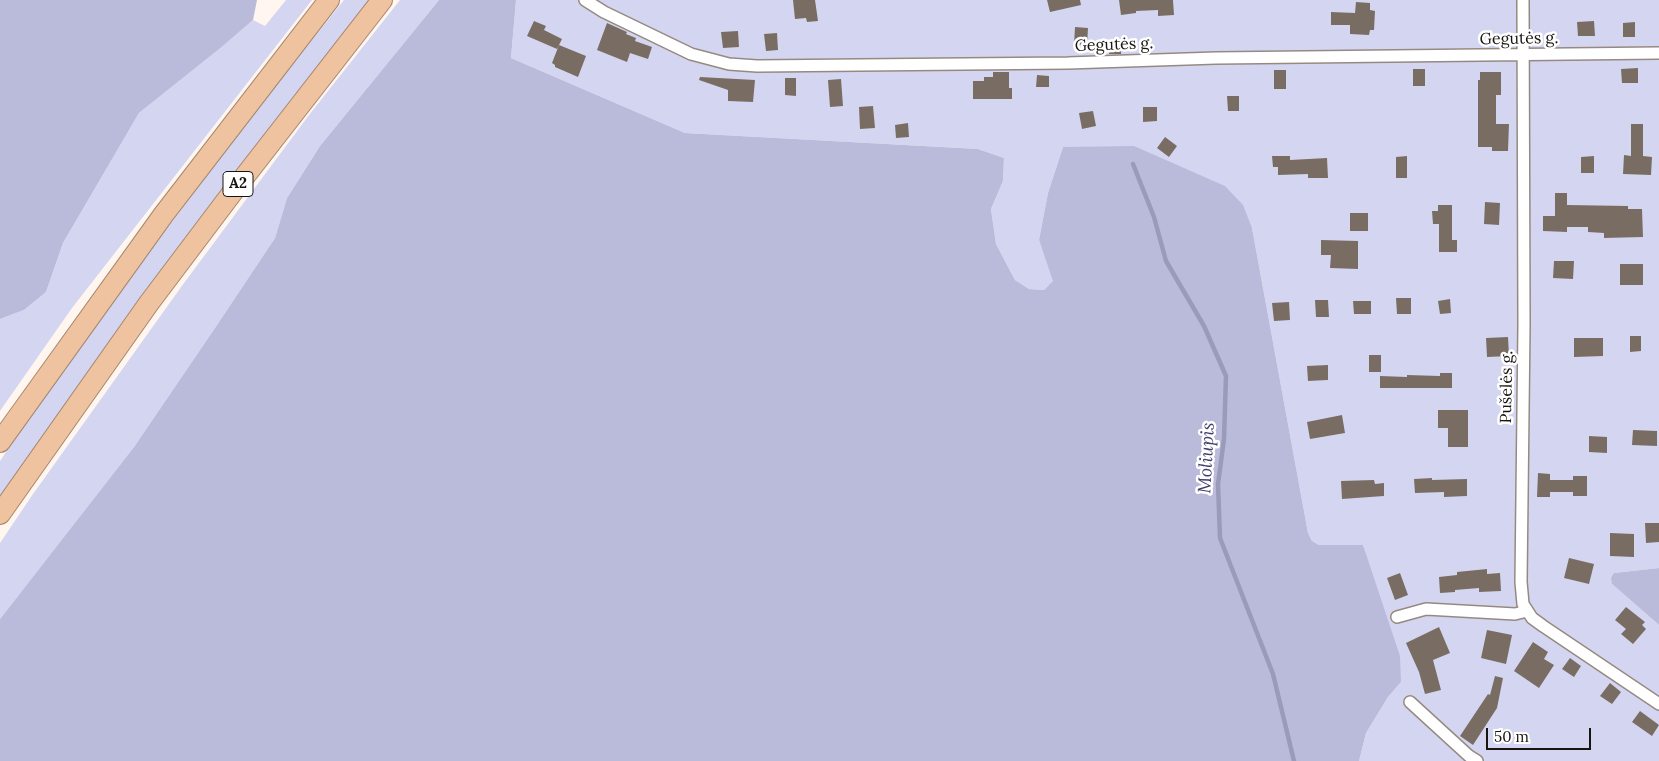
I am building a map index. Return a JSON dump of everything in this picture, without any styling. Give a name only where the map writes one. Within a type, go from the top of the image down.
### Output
[{"type":"highway","name":"A2","points":[[0,442],[164,214],[329,0]]},
{"type":"highway","name":"A2","points":[[0,514],[149,303],[238,184],[382,0]]},
{"type":"street","name":"Gegutės g.","points":[[584,0],[604,12],[691,54],[728,64],[757,66],[1659,53]]},
{"type":"street","name":"Pušelės g.","points":[[1523,0],[1524,326],[1521,582],[1523,604],[1527,611]]},
{"type":"street","points":[[1397,617],[1426,610],[1515,614],[1527,611],[1532,618],[1543,626],[1659,704]]},
{"type":"street","points":[[1410,702],[1469,756],[1477,761]]},
{"type":"shaded area","points":[[0,0],[257,0],[253,20],[139,113],[63,243],[46,292],[24,310],[0,319]]},
{"type":"shaded area","points":[[286,0],[312,0],[72,308],[0,411],[0,319],[24,310],[46,292],[63,243],[139,113],[253,20],[265,26]]},
{"type":"shaded area","points":[[344,0],[370,0],[282,111],[186,238],[0,499],[0,461],[33,412],[97,322],[205,178]]},
{"type":"shaded area","points":[[400,0],[439,0],[320,146],[287,198],[275,238],[217,325],[134,447],[0,619],[0,543],[184,283],[309,115]]},
{"type":"shaded area","points":[[439,0],[516,0],[511,58],[685,133],[978,149],[1004,158],[1003,181],[991,209],[996,244],[1015,280],[1029,289],[1044,290],[1053,281],[1039,240],[1048,193],[1063,147],[1134,146],[1225,186],[1243,205],[1252,228],[1308,533],[1312,541],[1319,545],[1363,545],[1400,656],[1401,682],[1388,697],[1366,733],[1359,761],[0,761],[0,619],[134,447],[217,325],[275,238],[287,198],[320,146]]},
{"type":"shaded area","points":[[516,0],[1659,0],[1659,568],[1614,573],[1612,584],[1659,625],[1659,761],[1359,761],[1366,733],[1388,697],[1401,682],[1363,545],[1319,545],[1312,541],[1308,533],[1252,228],[1063,147],[1048,193],[1039,240],[1054,281],[1044,290],[1029,289],[1015,280],[996,244],[991,209],[1003,181],[1004,158],[978,149],[685,133],[511,58]]},
{"type":"shaded area","points":[[1659,568],[1659,625],[1612,584],[1611,578],[1614,573]]},
{"type":"building","points":[[793,0],[815,0],[818,21],[807,22],[806,18],[795,19]]},
{"type":"building","points":[[1047,0],[1080,0],[1081,5],[1050,12]]},
{"type":"building","points":[[1119,0],[1173,0],[1174,15],[1158,16],[1158,10],[1136,11],[1136,13],[1121,15]]},
{"type":"building","points":[[1356,2],[1370,3],[1370,10],[1375,11],[1374,30],[1370,30],[1369,35],[1350,34],[1350,25],[1331,25],[1331,12],[1355,13]]},
{"type":"building","points":[[534,21],[546,26],[544,30],[562,39],[557,49],[527,36]]},
{"type":"building","points":[[1594,21],[1595,36],[1578,36],[1577,22]]},
{"type":"building","points":[[1635,22],[1635,37],[1623,37],[1623,23]]},
{"type":"building","points":[[607,23],[627,32],[626,34],[636,38],[635,41],[652,47],[648,59],[630,53],[627,62],[597,50]]},
{"type":"building","points":[[1075,27],[1088,28],[1087,46],[1074,45]]},
{"type":"building","points":[[738,31],[739,47],[723,48],[721,32]]},
{"type":"building","points":[[777,33],[778,50],[766,51],[764,34]]},
{"type":"building","points":[[1108,42],[1121,42],[1121,54],[1109,54]]},
{"type":"building","points":[[559,45],[586,56],[578,77],[555,67],[552,63]]},
{"type":"building","points":[[1638,68],[1638,83],[1622,83],[1621,69]]},
{"type":"building","points":[[1413,69],[1425,69],[1425,86],[1413,86]]},
{"type":"building","points":[[1274,70],[1286,70],[1286,89],[1274,89]]},
{"type":"building","points":[[993,72],[1009,72],[1009,88],[1012,88],[1012,99],[973,99],[973,81],[984,81],[984,77],[993,77]]},
{"type":"building","points":[[1480,72],[1501,72],[1501,95],[1496,95],[1496,124],[1509,124],[1508,151],[1492,151],[1492,147],[1478,147],[1478,80],[1480,80]]},
{"type":"building","points":[[1037,75],[1049,76],[1049,87],[1036,87]]},
{"type":"building","points":[[700,77],[755,80],[753,102],[728,101],[728,90],[699,80]]},
{"type":"building","points":[[785,78],[796,78],[796,96],[785,95]]},
{"type":"building","points":[[841,79],[843,106],[830,107],[828,80]]},
{"type":"building","points":[[1227,96],[1239,96],[1239,111],[1228,111]]},
{"type":"building","points":[[873,106],[875,128],[860,129],[859,107]]},
{"type":"building","points":[[1143,107],[1157,107],[1157,121],[1143,122]]},
{"type":"building","points":[[1093,111],[1096,126],[1082,129],[1079,113]]},
{"type":"building","points":[[908,123],[909,137],[896,138],[895,125]]},
{"type":"building","points":[[1631,124],[1643,124],[1643,156],[1652,157],[1651,175],[1623,174],[1624,155],[1631,156]]},
{"type":"building","points":[[1165,137],[1177,146],[1169,157],[1157,148]]},
{"type":"building","points":[[1272,156],[1290,156],[1290,160],[1327,158],[1328,178],[1308,178],[1308,174],[1278,175],[1278,167],[1273,167]]},
{"type":"building","points":[[1407,156],[1407,178],[1396,178],[1396,157]]},
{"type":"building","points":[[1594,156],[1594,173],[1581,173],[1581,157]]},
{"type":"building","points":[[1555,193],[1567,193],[1567,205],[1628,206],[1628,209],[1642,209],[1643,237],[1604,238],[1604,233],[1588,232],[1588,227],[1567,227],[1567,232],[1543,231],[1543,216],[1555,216]]},
{"type":"building","points":[[1485,202],[1500,203],[1499,225],[1484,224]]},
{"type":"building","points":[[1438,205],[1452,205],[1452,240],[1457,240],[1457,252],[1439,252],[1439,224],[1433,224],[1432,211],[1438,211]]},
{"type":"building","points":[[1350,213],[1368,213],[1368,231],[1350,231]]},
{"type":"building","points":[[1321,240],[1358,241],[1358,269],[1330,268],[1331,255],[1321,255]]},
{"type":"building","points":[[1554,261],[1574,261],[1573,279],[1553,278]]},
{"type":"building","points":[[1620,264],[1643,264],[1643,285],[1620,285]]},
{"type":"building","points":[[1396,298],[1411,298],[1411,314],[1397,314]]},
{"type":"building","points":[[1450,299],[1451,313],[1440,314],[1438,301]]},
{"type":"building","points":[[1315,300],[1328,300],[1329,317],[1316,317]]},
{"type":"building","points":[[1353,301],[1371,301],[1371,314],[1354,314]]},
{"type":"building","points":[[1289,302],[1290,320],[1274,321],[1272,303]]},
{"type":"building","points":[[1630,336],[1641,336],[1641,351],[1630,352]]},
{"type":"building","points":[[1508,337],[1509,356],[1487,357],[1486,338]]},
{"type":"building","points":[[1574,338],[1603,338],[1603,356],[1574,357]]},
{"type":"building","points":[[1369,355],[1381,355],[1381,372],[1369,372]]},
{"type":"building","points":[[1328,365],[1328,380],[1308,381],[1307,366]]},
{"type":"building","points":[[1440,373],[1452,373],[1452,388],[1380,388],[1380,376],[1440,376]]},
{"type":"building","points":[[1438,410],[1468,410],[1468,447],[1448,447],[1448,428],[1438,428]]},
{"type":"building","points":[[1342,415],[1345,433],[1310,439],[1307,422]]},
{"type":"building","points":[[1633,430],[1657,431],[1657,446],[1632,445]]},
{"type":"building","points":[[1589,436],[1607,437],[1607,453],[1589,452]]},
{"type":"building","points":[[1538,473],[1550,474],[1550,480],[1573,480],[1573,476],[1587,476],[1587,496],[1573,496],[1573,492],[1550,492],[1550,497],[1537,497]]},
{"type":"building","points":[[1432,478],[1432,480],[1467,479],[1467,496],[1444,497],[1444,492],[1415,493],[1414,479]]},
{"type":"building","points":[[1374,480],[1375,484],[1384,483],[1384,496],[1342,499],[1341,481]]},
{"type":"building","points":[[1645,523],[1659,523],[1659,542],[1646,543]]},
{"type":"building","points":[[1610,533],[1634,534],[1634,557],[1610,556]]},
{"type":"building","points":[[1569,558],[1594,564],[1589,584],[1564,578]]},
{"type":"building","points":[[1487,569],[1487,574],[1500,573],[1501,591],[1479,592],[1479,588],[1440,593],[1439,577],[1457,575],[1457,572]]},
{"type":"building","points":[[1400,573],[1408,595],[1395,600],[1387,578]]},
{"type":"building","points":[[1626,607],[1645,622],[1642,625],[1646,629],[1633,644],[1621,634],[1626,629],[1615,620]]},
{"type":"building","points":[[1439,627],[1450,653],[1433,660],[1441,690],[1425,694],[1419,672],[1406,643]]},
{"type":"building","points":[[1487,630],[1512,635],[1506,664],[1481,658]]},
{"type":"building","points":[[1533,642],[1548,652],[1544,659],[1554,665],[1539,688],[1514,671]]},
{"type":"building","points":[[1570,658],[1581,666],[1574,677],[1562,669]]},
{"type":"building","points":[[1495,676],[1503,678],[1497,708],[1473,745],[1460,736],[1488,694],[1490,695]]},
{"type":"building","points":[[1610,683],[1621,692],[1612,704],[1600,696]]},
{"type":"building","points":[[1640,711],[1659,725],[1652,736],[1632,722]]},
{"type":"waterway","name":"Moliupis","points":[[1133,164],[1154,217],[1166,261],[1204,326],[1226,376],[1224,439],[1218,484],[1220,538],[1273,674],[1294,761]]}]
